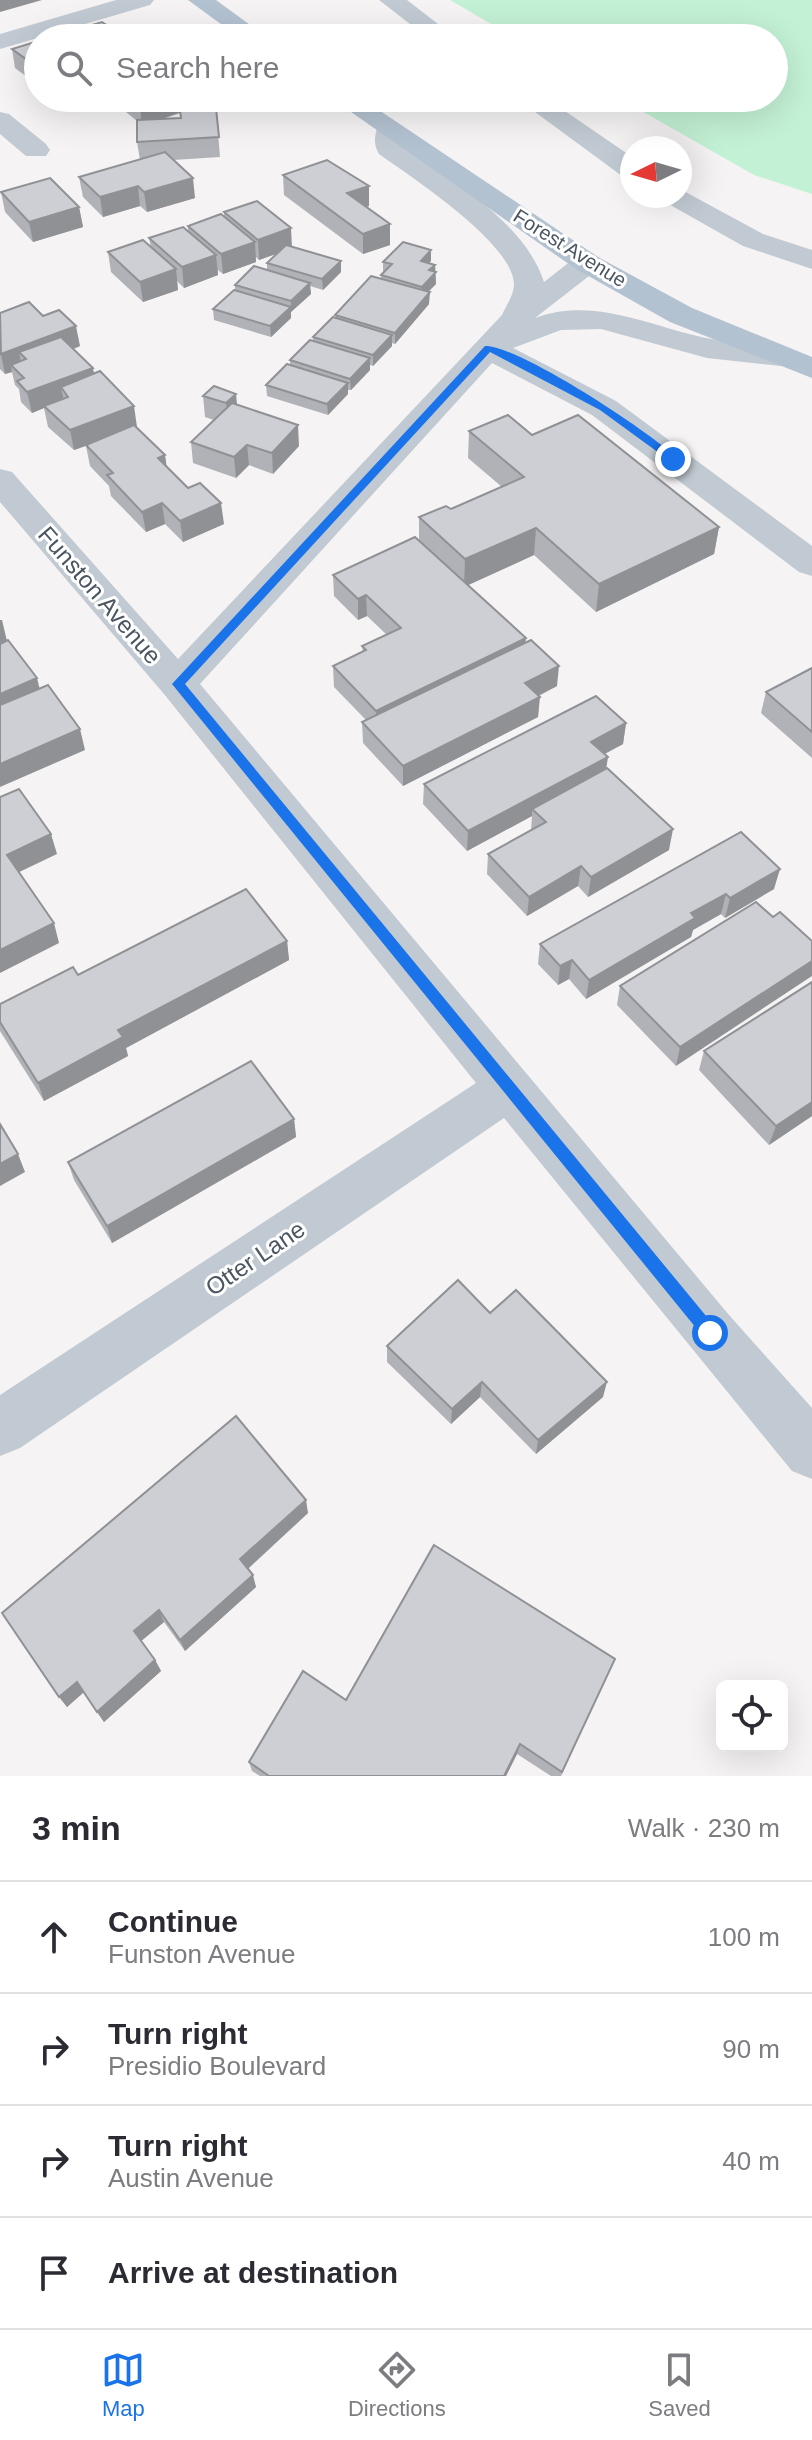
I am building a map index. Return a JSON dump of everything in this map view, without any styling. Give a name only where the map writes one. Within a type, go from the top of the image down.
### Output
[{"type":"main road","points":[[200,0],[235,24]]},
{"type":"main road","name":"Forest Avenue","points":[[364,112],[587,263],[681,315],[812,368]]},
{"type":"street","points":[[61,24],[142,0]]},
{"type":"street","points":[[391,0],[424,24]]},
{"type":"street","points":[[0,42],[24,35]]},
{"type":"street","points":[[549,112],[620,162]]},
{"type":"street","points":[[0,120],[36,150]]},
{"type":"street","points":[[389,129],[389,148],[464,203],[505,242],[526,271],[529,286],[516,318]]},
{"type":"street","points":[[692,206],[753,240],[812,260]]},
{"type":"street","points":[[178,684],[516,318],[587,263]]},
{"type":"street","points":[[488,348],[556,321],[578,319],[602,320],[707,348],[781,356]]},
{"type":"street","points":[[488,348],[547,375],[604,408],[812,564]]},
{"type":"street","name":"Funston Avenue","points":[[0,480],[178,684],[700,1321],[812,1451]]},
{"type":"street","name":"Otter Lane","points":[[0,1428],[509,1088]]},
{"type":"green space","points":[[450,0],[812,0],[812,194],[754,175],[692,140],[692,136],[686,136],[644,112],[788,112],[788,24],[491,24]]},
{"type":"building","points":[[24,45],[24,57],[12,49]]},
{"type":"building","points":[[180,112],[216,112],[219,137],[137,142],[137,120],[181,118]]},
{"type":"building","points":[[165,152],[193,178],[144,192],[138,186],[100,197],[79,177]]},
{"type":"building","points":[[327,160],[369,186],[347,193],[390,224],[363,234],[283,175]]},
{"type":"building","points":[[50,178],[79,207],[29,222],[1,192]]},
{"type":"building","points":[[257,201],[291,228],[258,240],[224,212]]},
{"type":"building","points":[[221,214],[255,242],[221,254],[188,226]]},
{"type":"building","points":[[183,227],[216,255],[182,267],[149,238]]},
{"type":"building","points":[[143,240],[176,269],[140,282],[108,252]]},
{"type":"building","points":[[403,242],[431,250],[421,261],[435,265],[429,270],[436,272],[422,287],[381,275],[392,264],[383,262]]},
{"type":"building","points":[[286,245],[341,261],[322,279],[267,263]]},
{"type":"building","points":[[254,266],[310,283],[291,301],[235,285]]},
{"type":"building","points":[[371,276],[430,292],[395,333],[335,315]]},
{"type":"building","points":[[234,290],[291,307],[270,326],[213,309]]},
{"type":"building","points":[[29,302],[43,316],[59,310],[76,326],[1,354],[0,313]]},
{"type":"building","points":[[333,317],[392,335],[373,355],[313,337]]},
{"type":"building","points":[[61,337],[93,368],[27,392],[17,381],[24,378],[11,365],[26,359],[19,352]]},
{"type":"building","points":[[310,340],[370,358],[350,379],[290,360]]},
{"type":"building","points":[[287,364],[348,383],[327,404],[266,385]]},
{"type":"building","points":[[100,371],[134,406],[70,430],[44,406],[68,397],[61,387]]},
{"type":"building","points":[[214,386],[236,394],[226,403],[203,396]]},
{"type":"building","points":[[232,403],[298,425],[272,453],[247,445],[234,457],[191,442]]},
{"type":"building","points":[[508,415],[532,435],[578,415],[719,527],[599,584],[536,528],[465,559],[419,517],[446,506],[451,509],[524,477],[469,431]]},
{"type":"building","points":[[134,425],[165,455],[158,458],[188,488],[200,483],[221,503],[180,521],[162,503],[142,512],[107,475],[113,473],[86,445]]},
{"type":"building","points":[[415,537],[526,638],[376,711],[333,666],[366,650],[362,646],[401,628],[366,595],[358,599],[333,575]]},
{"type":"building","points":[[8,640],[37,678],[0,694],[0,644]]},
{"type":"building","points":[[531,640],[559,666],[525,683],[540,697],[403,766],[362,722]]},
{"type":"building","points":[[812,668],[812,732],[766,692]]},
{"type":"building","points":[[48,685],[80,729],[0,764],[0,705]]},
{"type":"building","points":[[596,696],[626,723],[591,742],[608,757],[468,831],[424,784]]},
{"type":"building","points":[[607,768],[673,829],[591,877],[581,866],[529,897],[488,854],[546,822],[532,809]]},
{"type":"building","points":[[19,789],[51,834],[7,855],[54,923],[0,950],[0,797]]},
{"type":"building","points":[[741,832],[780,869],[730,898],[726,894],[691,913],[695,918],[589,980],[572,960],[560,966],[540,944]]},
{"type":"building","points":[[246,889],[287,941],[118,1030],[123,1037],[38,1083],[0,1022],[0,1004],[73,967],[78,975]]},
{"type":"building","points":[[756,902],[773,917],[780,912],[812,941],[812,961],[680,1047],[620,986]]},
{"type":"building","points":[[812,982],[812,1102],[776,1126],[704,1051]]},
{"type":"building","points":[[251,1061],[294,1119],[107,1226],[68,1162]]},
{"type":"building","points":[[0,1124],[18,1154],[0,1164]]},
{"type":"building","points":[[458,1280],[490,1313],[516,1290],[607,1382],[538,1440],[482,1382],[452,1409],[387,1346]]},
{"type":"building","points":[[236,1416],[306,1500],[240,1559],[253,1575],[180,1640],[159,1610],[134,1631],[155,1660],[97,1712],[77,1682],[59,1697],[2,1613]]},
{"type":"building","points":[[434,1545],[615,1659],[562,1772],[520,1744],[504,1776],[269,1776],[249,1762],[303,1671],[346,1700]]},
{"type":"route","points":[[673,459],[604,408],[547,375],[488,348],[178,684],[710,1333]]}]
